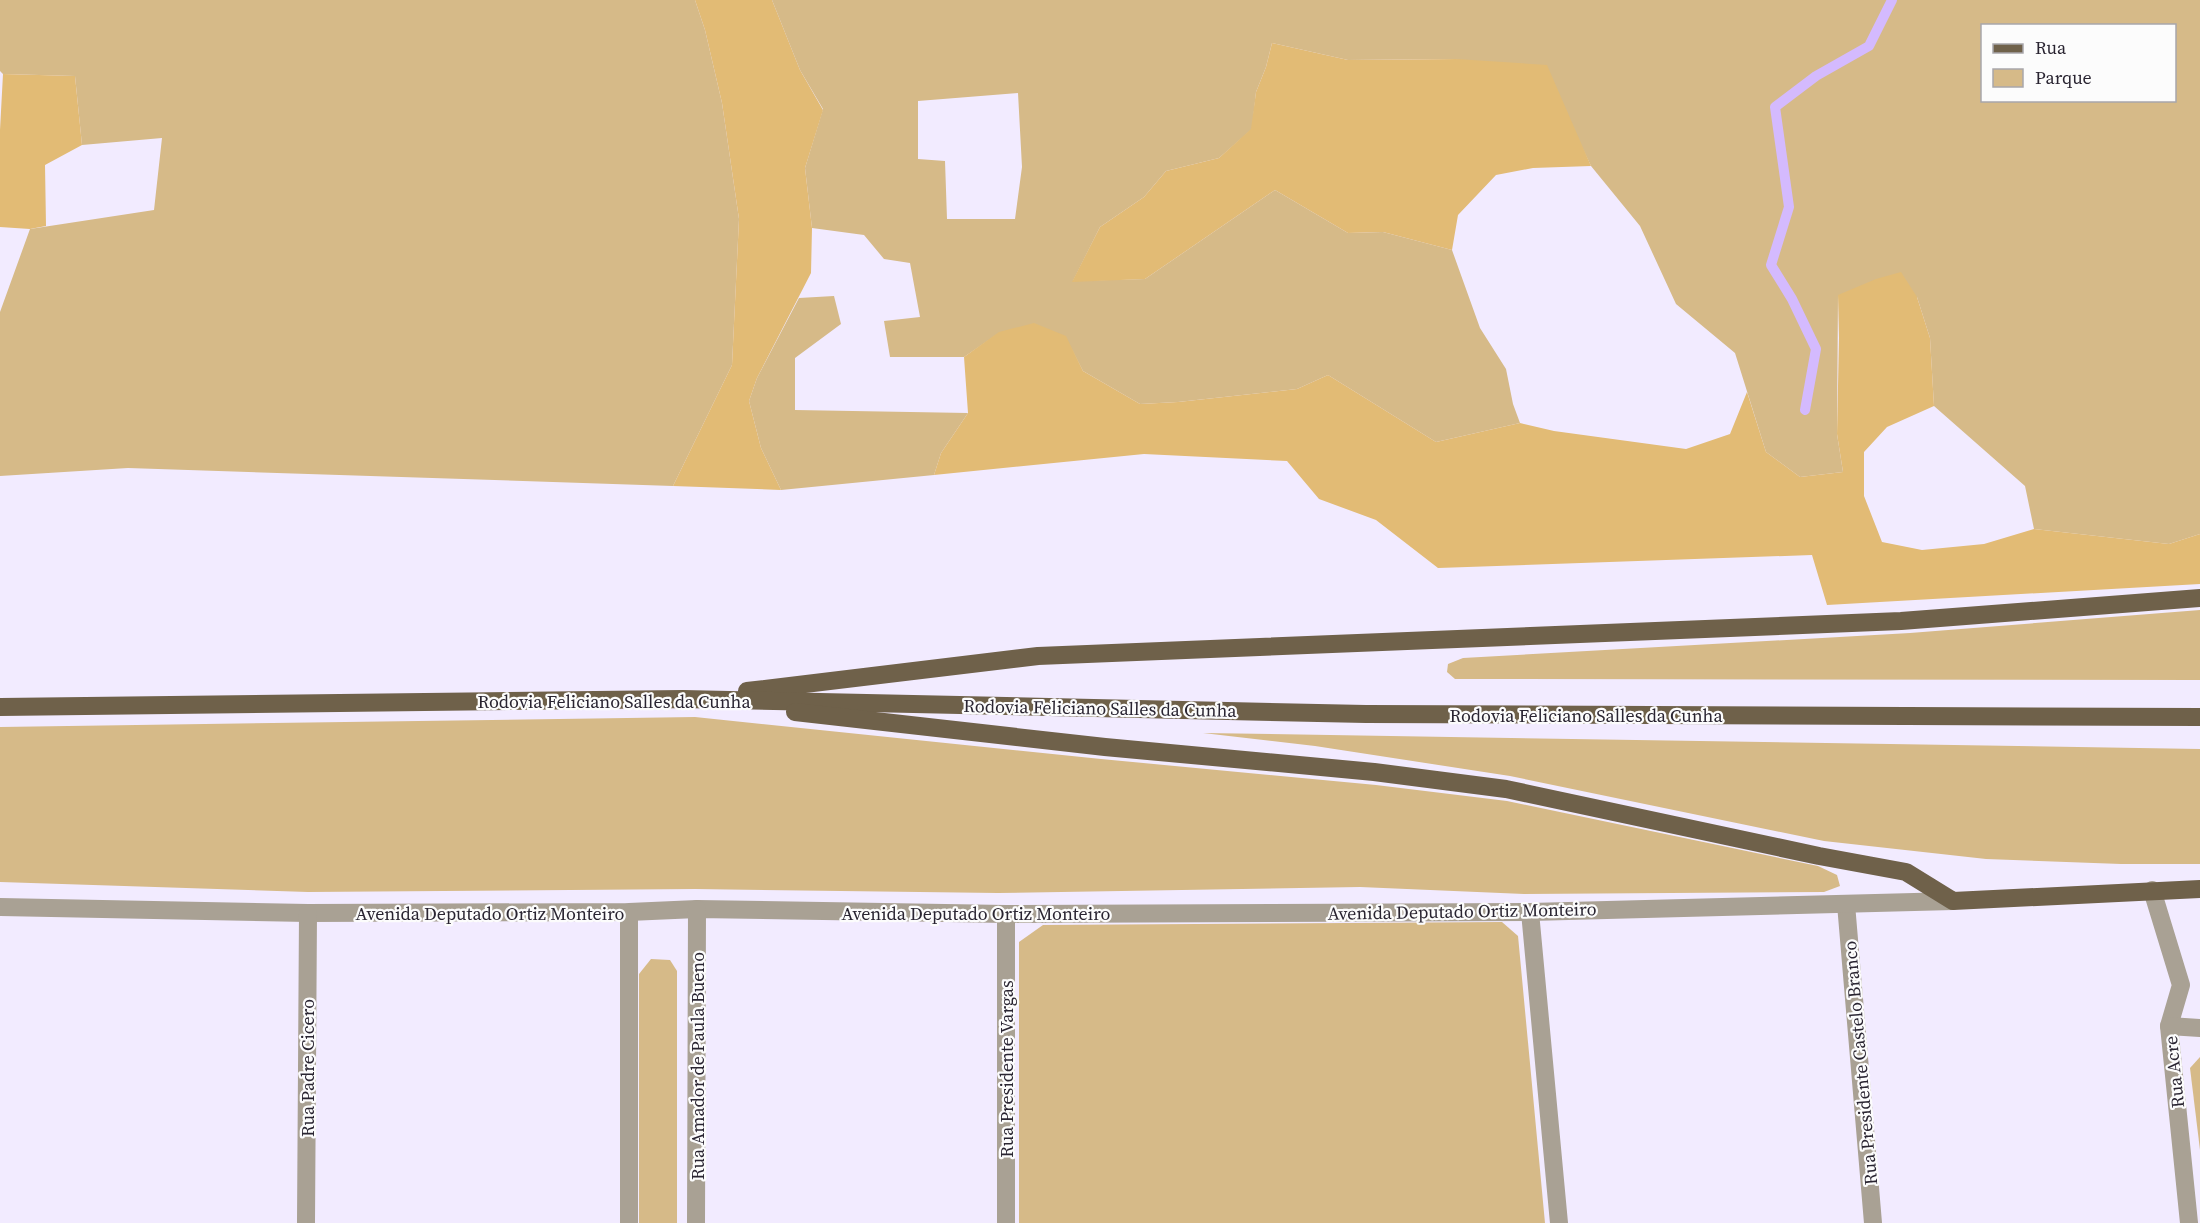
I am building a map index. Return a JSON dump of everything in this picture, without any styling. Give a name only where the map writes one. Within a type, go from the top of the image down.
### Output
[{"type":"main road","points":[[683,699],[1038,656],[1889,621],[2200,598]]},
{"type":"main road","points":[[683,699],[1105,747],[1374,772],[1506,789],[1906,872],[1953,902],[2200,889]]},
{"type":"main road","name":"Rodovia Feliciano Salles da Cunha","points":[[0,707],[683,699],[1366,714],[2200,717]]},
{"type":"street","name":"Rua Acre","points":[[2152,891],[2181,985],[2169,1026],[2189,1223]]},
{"type":"street","name":"Avenida Deputado Ortiz Monteiro","points":[[0,907],[308,913],[629,912],[697,909],[1006,915],[1530,912],[1953,902]]},
{"type":"street","name":"Rua Presidente Castelo Branco","points":[[1846,904],[1873,1223]]},
{"type":"street","name":"Rua Amador de Paula Bueno","points":[[696,1223],[697,909]]},
{"type":"street","points":[[629,912],[629,1223]]},
{"type":"street","points":[[1530,912],[1559,1223]]},
{"type":"street","name":"Rua Padre Cicero","points":[[306,1223],[308,913]]},
{"type":"street","name":"Rua Presidente Vargas","points":[[1006,915],[1006,1223]]},
{"type":"street","points":[[2169,1026],[2200,1028]]},
{"type":"green space","points":[[0,0],[695,0],[705,30],[722,103],[739,219],[732,365],[673,486],[128,468],[0,476],[0,312],[30,229],[154,210],[162,138],[82,145],[75,76],[3,74],[0,71]]},
{"type":"green space","points":[[772,0],[2200,0],[2200,534],[2169,544],[2034,529],[2025,486],[1934,406],[1930,338],[1917,297],[1838,295],[1837,434],[1843,472],[1800,477],[1766,452],[1735,353],[1676,304],[1640,226],[1591,166],[1571,124],[1456,59],[1348,60],[1272,43],[1256,92],[1252,129],[1219,158],[1166,171],[1144,197],[1100,227],[1073,281],[1145,279],[1275,190],[1348,233],[1383,232],[1452,250],[1480,328],[1506,369],[1513,404],[1520,423],[1436,442],[1328,375],[1297,389],[1140,404],[1083,371],[1065,336],[999,333],[964,357],[890,357],[884,321],[920,317],[910,263],[884,259],[864,235],[812,228],[805,168],[823,109],[800,70]],"holes":[[[1018,93],[1022,167],[1015,219],[947,219],[945,161],[918,159],[918,101]]]},
{"type":"green space","points":[[834,296],[841,324],[795,358],[795,410],[968,413],[941,453],[934,475],[781,490],[761,448],[749,401],[757,378],[799,298]]},
{"type":"green space","points":[[2200,610],[2200,680],[1455,679],[1447,672],[1448,664],[1463,658],[1910,633]]},
{"type":"green space","points":[[695,717],[1376,785],[1507,801],[1818,866],[1837,875],[1840,886],[1824,892],[1524,894],[1360,887],[998,893],[695,889],[308,892],[0,882],[0,727]]},
{"type":"green space","points":[[1203,733],[2200,749],[2200,864],[2121,864],[1986,859],[1824,841],[1510,776],[1315,746]]},
{"type":"green space","points":[[1502,922],[1518,936],[1545,1223],[1019,1223],[1019,942],[1043,925]]},
{"type":"green space","points":[[651,959],[670,960],[677,971],[677,1223],[639,1223],[639,974]]},
{"type":"green space","points":[[2200,1057],[2200,1150],[2190,1068]]},
{"type":"shaded area","points":[[695,0],[772,0],[800,70],[823,110],[805,168],[812,228],[811,273],[757,378],[749,401],[761,448],[781,490],[673,486],[732,365],[739,219],[722,103],[705,30]]},
{"type":"shaded area","points":[[1272,43],[1348,60],[1456,59],[1547,65],[1591,166],[1533,168],[1496,175],[1458,215],[1452,250],[1383,232],[1348,233],[1275,190],[1145,279],[1072,282],[1100,227],[1144,197],[1166,171],[1219,158],[1251,129],[1256,92]]},
{"type":"shaded area","points":[[3,74],[75,76],[82,145],[45,165],[46,226],[30,229],[0,227],[0,130]]},
{"type":"shaded area","points":[[1901,272],[1917,297],[1930,338],[1934,406],[1887,427],[1864,452],[1864,496],[1882,542],[1922,550],[1984,544],[2034,529],[2169,544],[2200,534],[2200,584],[1827,605],[1812,555],[1438,568],[1376,520],[1319,499],[1287,461],[1144,454],[934,475],[941,453],[968,413],[964,357],[999,332],[1034,323],[1066,336],[1083,371],[1140,404],[1297,389],[1328,375],[1436,442],[1520,423],[1554,431],[1686,449],[1730,434],[1747,392],[1766,452],[1800,477],[1843,472],[1837,434],[1838,295],[1876,279]]},
{"type":"waterway","points":[[1805,410],[1816,349],[1792,299],[1771,265],[1789,207],[1775,107],[1816,76],[1869,46],[1892,0]]}]
